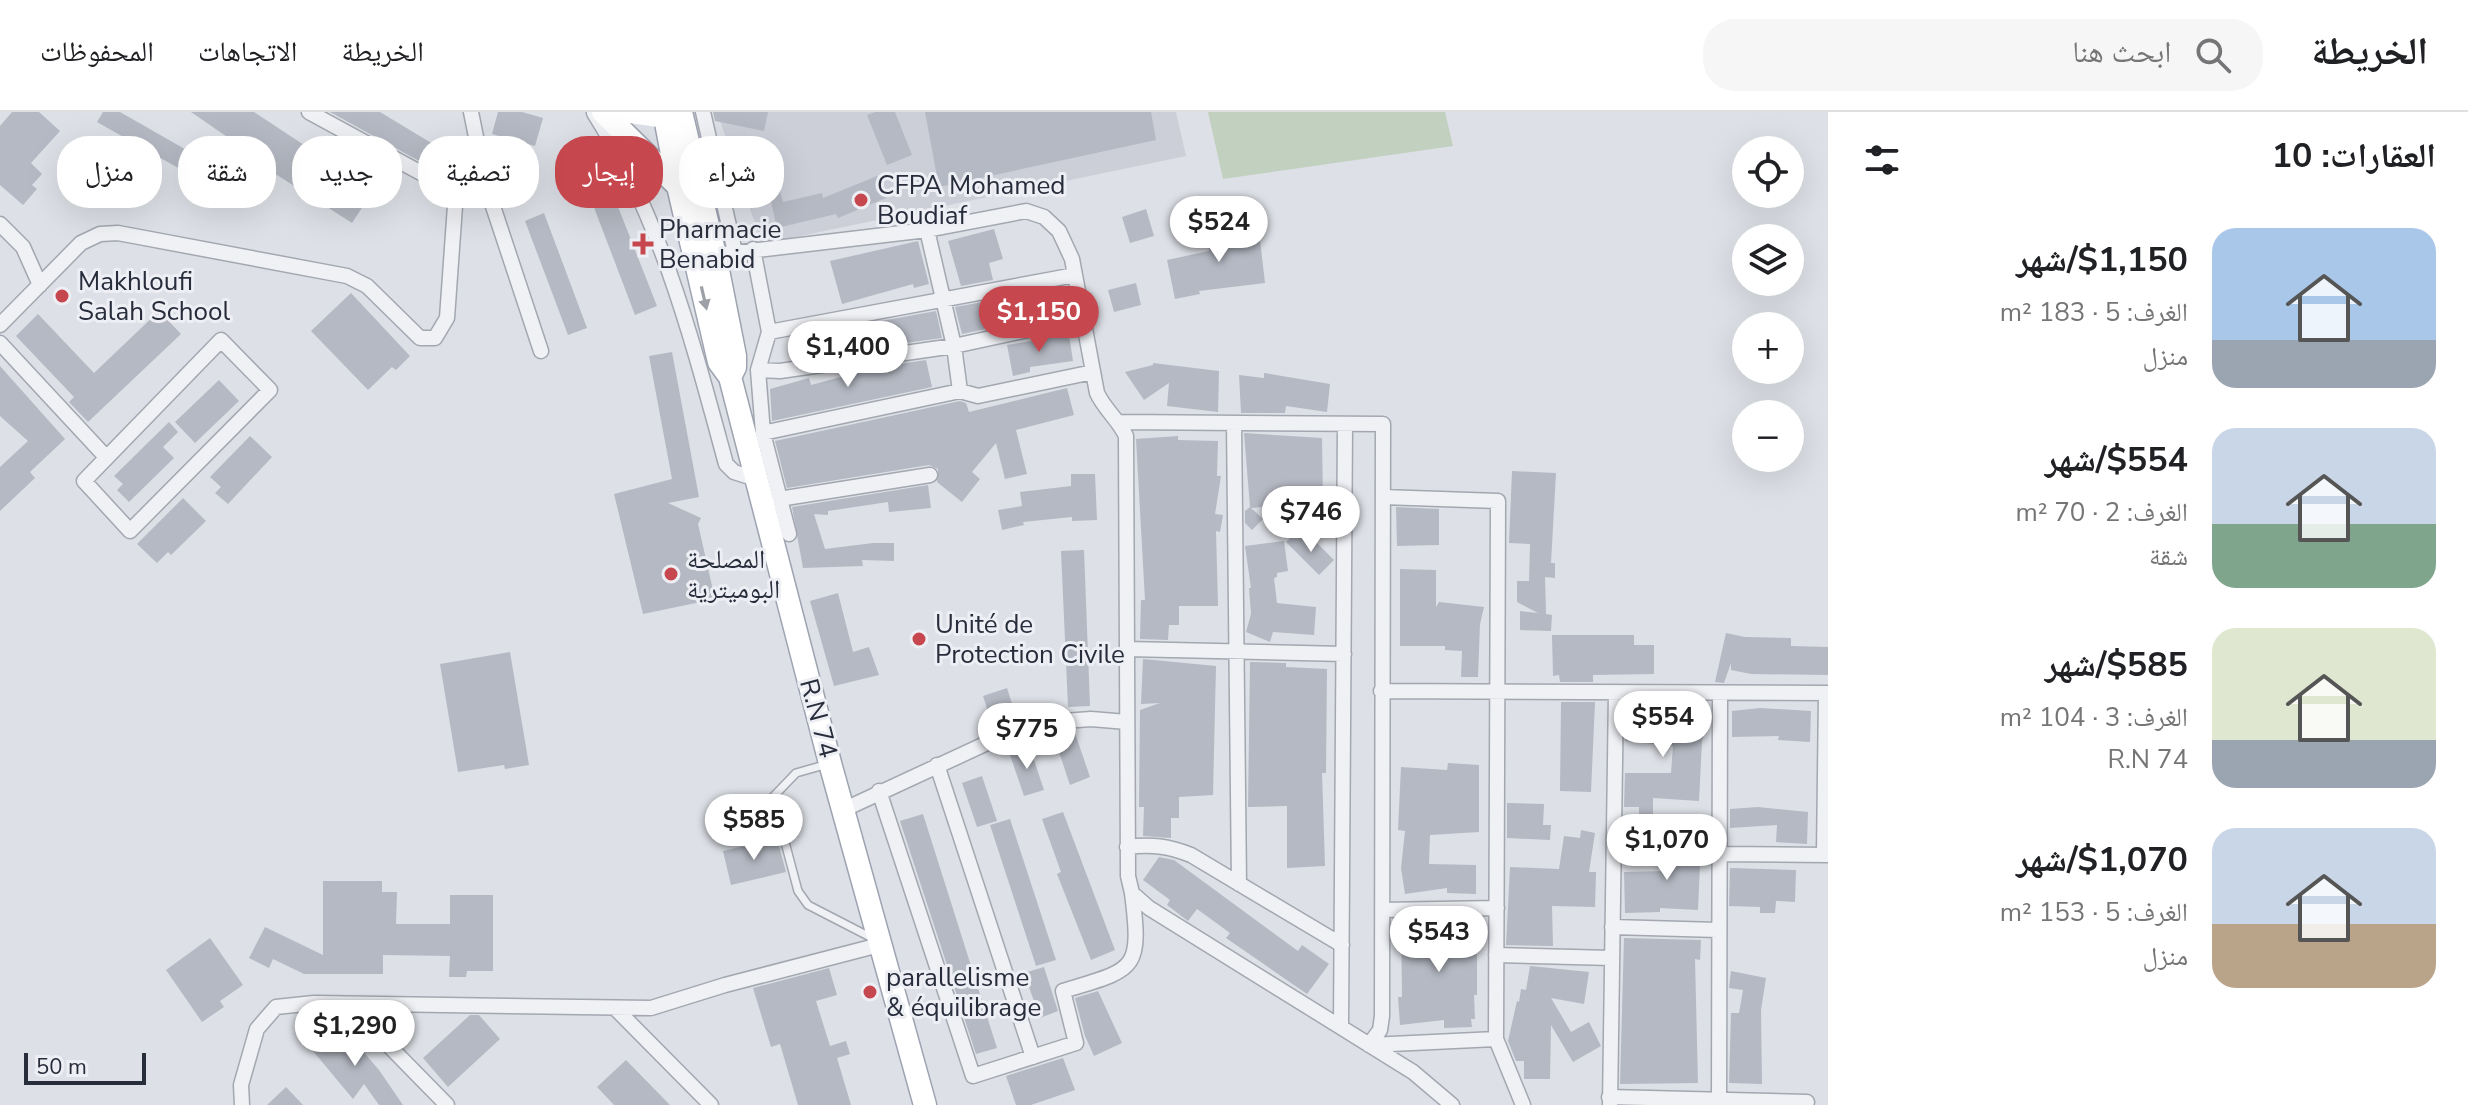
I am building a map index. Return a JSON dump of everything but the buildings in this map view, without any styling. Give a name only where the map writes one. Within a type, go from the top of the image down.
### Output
[{"type":"main road","points":[[603,112],[678,186]]},
{"type":"main road","name":"R.N 74","points":[[679,115],[678,186],[719,362],[731,382],[830,763],[883,944],[925,1105]]},
{"type":"main road","name":"R.N 74","points":[[679,115],[725,253],[736,362],[731,382]]},
{"type":"street","points":[[309,112],[418,171]]},
{"type":"street","points":[[471,112],[476,136]]},
{"type":"street","points":[[594,112],[617,149],[664,256],[687,320],[726,464],[734,472],[756,479]]},
{"type":"street","points":[[624,112],[679,115]]},
{"type":"street","points":[[0,325],[81,243],[100,234],[118,233],[347,276],[367,286],[420,338],[435,338],[447,318],[455,208]]},
{"type":"street","points":[[494,208],[541,351]]},
{"type":"street","points":[[725,253],[927,230],[1026,211],[1044,217],[1059,231],[1072,259],[1097,393],[1106,411],[1120,422],[1126,436],[1127,847],[1128,876],[1138,936],[1136,954],[1121,973],[1063,991],[1076,1043],[973,1076],[879,791]]},
{"type":"street","points":[[0,224],[23,247],[40,285]]},
{"type":"street","points":[[927,230],[954,346],[960,391]]},
{"type":"street","points":[[753,249],[769,332],[758,370],[763,433],[789,534]]},
{"type":"street","points":[[769,332],[1075,275]]},
{"type":"street","points":[[758,370],[780,371],[954,346],[1083,318]]},
{"type":"street","points":[[221,340],[270,390],[130,531],[84,481],[105,456],[221,340]]},
{"type":"street","points":[[0,343],[105,456]]},
{"type":"street","points":[[763,433],[960,391],[978,396],[1093,372]]},
{"type":"street","points":[[706,392],[731,382]]},
{"type":"street","points":[[1120,422],[1383,424],[1382,1016],[1380,1030],[1369,1045]]},
{"type":"street","points":[[1234,423],[1239,884]]},
{"type":"street","points":[[1341,1027],[1345,424]]},
{"type":"street","points":[[779,499],[930,475]]},
{"type":"street","points":[[1383,497],[1498,501],[1496,1039],[1523,1105]]},
{"type":"street","points":[[1127,649],[1344,654]]},
{"type":"street","points":[[1381,691],[1827,693],[1826,855],[1718,854]]},
{"type":"street","points":[[1616,692],[1610,1101],[1807,1102]]},
{"type":"street","points":[[1719,1100],[1720,693]]},
{"type":"street","points":[[845,809],[1013,731],[1051,722],[1091,719],[1127,722]]},
{"type":"street","points":[[937,765],[1033,1057]]},
{"type":"street","points":[[1127,847],[1169,847],[1191,855],[1342,945]]},
{"type":"street","points":[[1132,893],[1149,908],[1413,1072],[1452,1105]]},
{"type":"street","points":[[1382,910],[1497,908]]},
{"type":"street","points":[[1612,927],[1718,930]]},
{"type":"street","points":[[242,1105],[241,1085],[257,1029],[276,1007],[348,1004],[651,1008],[725,985],[883,944]]},
{"type":"street","points":[[1496,955],[1612,958]]},
{"type":"street","points":[[348,1004],[447,1105]]},
{"type":"street","points":[[616,1009],[711,1105]]},
{"type":"street","points":[[1369,1045],[1496,1039]]},
{"type":"lane","points":[[830,763],[796,773],[773,797],[798,891],[808,905],[883,944]]},
{"type":"shaded area","name":"CFPA Mohamed Boudiaf","points":[[717,112],[1176,112],[1186,156],[762,244],[750,208],[784,208],[784,136],[725,136]]},
{"type":"green space","points":[[1208,112],[1445,112],[1453,146],[1223,179]]},
{"type":"place","name":"CFPA Mohamed Boudiaf","points":[[861,200]]},
{"type":"place","name":"Pharmacie Benabid","points":[[643,244]]},
{"type":"place","name":"Makhloufi Salah School","points":[[62,296]]},
{"type":"place","name":"المصلحة البوميترية","points":[[671,574]]},
{"type":"place","name":"Unité de Protection Civile","points":[[919,639]]},
{"type":"place","name":"parallelisme & équilibrage","points":[[870,992]]}]
